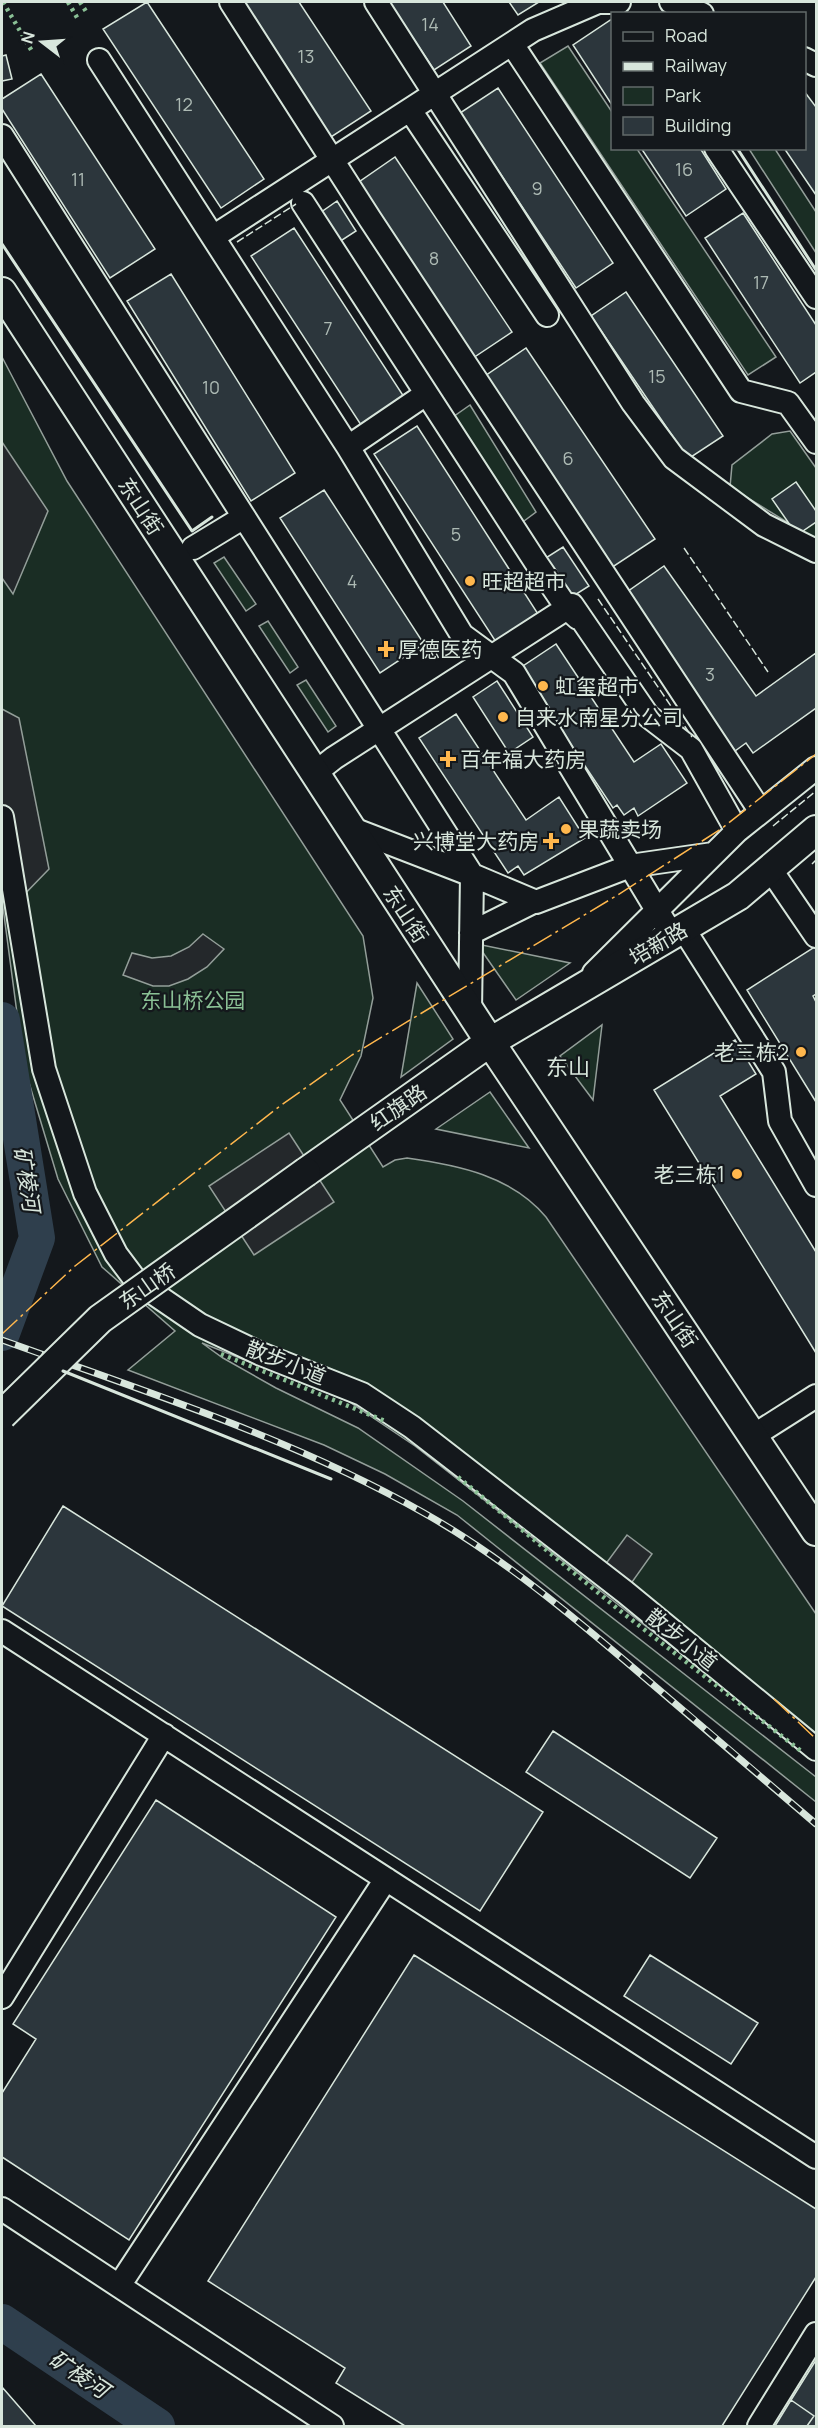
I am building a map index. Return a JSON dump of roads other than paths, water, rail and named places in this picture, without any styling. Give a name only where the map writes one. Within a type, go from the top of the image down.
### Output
[{"type":"main road","name":"东山街","points":[[2,292],[490,1042],[816,1531]]},
{"type":"main road","name":"培新路","points":[[490,1042],[738,896],[816,830]]},
{"type":"main road","name":"红旗路","points":[[306,1172],[490,1042]]},
{"type":"main road","name":"东山桥","points":[[2,1415],[100,1319],[306,1172]]},
{"type":"street","points":[[231,2],[761,812]]},
{"type":"street","points":[[376,2],[633,404],[674,458],[764,525],[816,551]]},
{"type":"street","points":[[213,237],[533,30],[598,3],[618,2]]},
{"type":"street","points":[[671,2],[697,12]]},
{"type":"street","points":[[512,44],[741,391],[788,403],[816,442]]},
{"type":"street","points":[[99,60],[348,447],[462,635],[514,673],[657,910],[678,931],[774,1072],[780,1121],[816,1185]]},
{"type":"street","points":[[410,110],[547,315]]},
{"type":"street","points":[[2,136],[472,875],[470,1011]]},
{"type":"street","points":[[717,150],[816,297]]},
{"type":"street","points":[[303,203],[567,608],[584,622],[648,716],[691,748],[737,831]]},
{"type":"street","points":[[348,447],[426,394]]},
{"type":"street","points":[[193,548],[244,517]]},
{"type":"street","points":[[315,773],[490,656],[567,608]]},
{"type":"street","points":[[455,679],[462,635]]},
{"type":"street","points":[[576,991],[737,831],[816,768]]},
{"type":"street","name":"散步小道","points":[[2,817],[44,1070],[89,1201],[116,1254],[138,1282],[200,1325],[261,1354],[362,1394],[412,1428],[625,1592],[816,1749]]},
{"type":"street","points":[[350,828],[535,901]]},
{"type":"street","points":[[471,933],[535,901],[630,866],[713,854]]},
{"type":"street","points":[[771,870],[816,936]]},
{"type":"street","points":[[753,1436],[816,1396]]},
{"type":"street","points":[[2,1631],[816,2157]]},
{"type":"street","points":[[2,1997],[164,1735]]},
{"type":"street","points":[[119,2286],[386,1879]]},
{"type":"street","points":[[2,2209],[332,2427]]},
{"type":"street","points":[[759,2427],[816,2334]]},
{"type":"waterway","name":"矿棱河","points":[[2,1020],[37,1238],[2,1333]]},
{"type":"waterway","name":"矿棱河","points":[[2,2322],[157,2426]]},
{"type":"railway","points":[[2,1340],[163,1397],[270,1439],[374,1486],[424,1513],[511,1569],[565,1611],[816,1824]]},
{"type":"place","name":"旺超超市","points":[[470,581]]},
{"type":"place","name":"厚德医药","points":[[386,649]]},
{"type":"place","name":"虹玺超市","points":[[543,686]]},
{"type":"place","name":"自来水南星分公司","points":[[503,717]]},
{"type":"place","name":"百年福大药房","points":[[448,759]]},
{"type":"place","name":"果蔬卖场","points":[[566,829]]},
{"type":"place","name":"兴博堂大药房","points":[[551,841]]},
{"type":"place","name":"老三栋2","points":[[801,1052]]},
{"type":"place","name":"老三栋1","points":[[737,1174]]},
{"type":"district","name":"东山","points":[[568,1067]]},
{"type":"park label","name":"东山桥公园","points":[[193,1000]]}]
